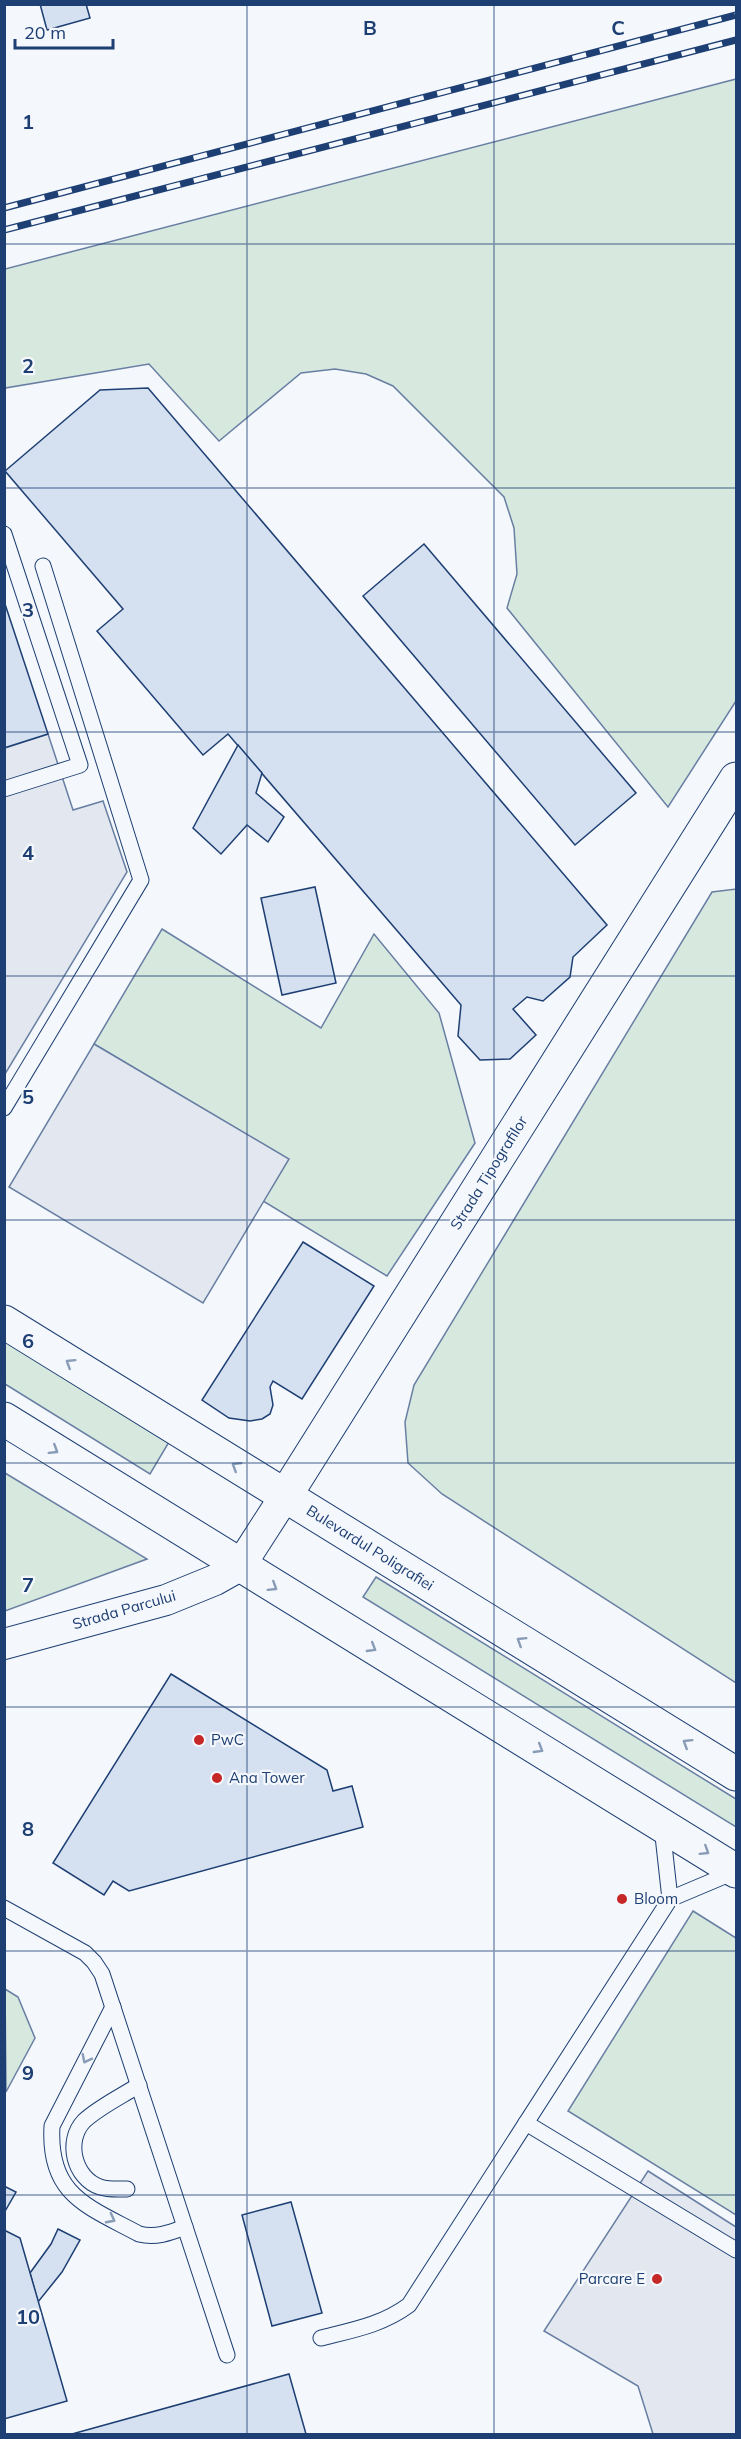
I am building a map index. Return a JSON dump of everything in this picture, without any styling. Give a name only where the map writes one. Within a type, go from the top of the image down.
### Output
[{"type":"main road","name":"Strada Tipografilor","points":[[285,1496],[736,779]]},
{"type":"main road","name":"Bulevardul Poligrafiei","points":[[4,1322],[736,1774]]},
{"type":"main road","points":[[4,1419],[736,1871]]},
{"type":"street","name":"Strada Tipografilor","points":[[240,1566],[285,1496]]},
{"type":"street","name":"Strada Parcului","points":[[4,1644],[166,1600],[215,1580],[240,1566]]},
{"type":"lane","points":[[4,534],[80,765],[4,789]]},
{"type":"lane","points":[[4,1108],[141,880],[43,566]]},
{"type":"lane","points":[[662,1825],[670,1899]]},
{"type":"lane","points":[[321,2338],[376,2325],[392,2318],[409,2306],[670,1899],[736,1871]]},
{"type":"lane","points":[[4,1908],[85,1953],[102,1974],[227,2355]]},
{"type":"lane","points":[[113,2007],[52,2126],[55,2164],[62,2182],[75,2198],[139,2234],[148,2236],[165,2234],[185,2227]]},
{"type":"lane","points":[[127,2189],[109,2190],[97,2187],[87,2180],[76,2164],[74,2141],[85,2120],[139,2085]]},
{"type":"lane","points":[[526,2123],[736,2250]]},
{"type":"shaded area","points":[[736,79],[736,701],[668,807],[507,608],[517,574],[514,528],[504,497],[393,386],[366,374],[335,369],[301,373],[219,441],[149,364],[5,388],[5,269]]},
{"type":"shaded area","points":[[48,734],[73,810],[103,801],[127,872],[5,1074],[5,748]]},
{"type":"shaded area","points":[[736,889],[736,1683],[442,1494],[408,1463],[405,1422],[414,1385],[712,892]]},
{"type":"shaded area","points":[[162,929],[321,1028],[374,934],[439,1013],[475,1143],[387,1276],[263,1201],[288,1159],[94,1044]]},
{"type":"shaded area","points":[[94,1044],[289,1159],[203,1303],[9,1187]]},
{"type":"shaded area","points":[[4,1334],[172,1437],[150,1474],[5,1384]]},
{"type":"shaded area","points":[[5,1473],[147,1559],[5,1611]]},
{"type":"shaded area","points":[[376,1577],[736,1799],[736,1827],[363,1597]]},
{"type":"shaded area","points":[[693,1911],[736,1938],[736,2215],[568,2111]]},
{"type":"shaded area","points":[[5,1989],[18,1997],[35,2038],[6,2092]]},
{"type":"shaded area","name":"Parcare E","points":[[648,2171],[736,2227],[736,2434],[653,2434],[638,2386],[544,2331]]},
{"type":"building","points":[[40,4],[86,4],[90,18],[47,30]]},
{"type":"building","points":[[148,388],[607,925],[573,957],[570,977],[543,1001],[527,997],[513,1009],[536,1035],[510,1059],[480,1060],[458,1036],[461,1005],[228,734],[203,755],[97,631],[123,609],[5,471],[100,390]]},
{"type":"building","points":[[424,544],[636,793],[575,845],[363,596]]},
{"type":"building","points":[[4,601],[48,734],[4,748]]},
{"type":"building","points":[[238,745],[262,773],[256,793],[284,817],[268,842],[247,825],[221,854],[193,828]]},
{"type":"building","points":[[315,887],[336,983],[282,995],[261,898]]},
{"type":"building","points":[[303,1242],[374,1286],[302,1399],[273,1381],[270,1387],[273,1405],[270,1414],[262,1419],[250,1421],[229,1418],[202,1400]]},
{"type":"building","name":"Ana Tower","points":[[171,1674],[327,1770],[333,1791],[352,1786],[363,1827],[129,1891],[113,1881],[104,1895],[53,1863]]},
{"type":"building","points":[[4,2186],[16,2192],[4,2213]]},
{"type":"building","points":[[291,2202],[322,2313],[272,2326],[242,2215]]},
{"type":"building","points":[[58,2229],[80,2240],[62,2272],[38,2302],[30,2273],[51,2244]]},
{"type":"building","points":[[4,2230],[20,2238],[67,2401],[4,2419]]},
{"type":"building","points":[[289,2374],[306,2434],[72,2434]]},
{"type":"railway","points":[[4,208],[736,15]]},
{"type":"railway","points":[[4,230],[736,40]]},
{"type":"place","name":"PwC","points":[[199,1740]]},
{"type":"place","name":"Ana Tower","points":[[217,1778]]},
{"type":"place","name":"Bloom","points":[[622,1899]]},
{"type":"place","name":"Parcare E","points":[[657,2279]]}]
